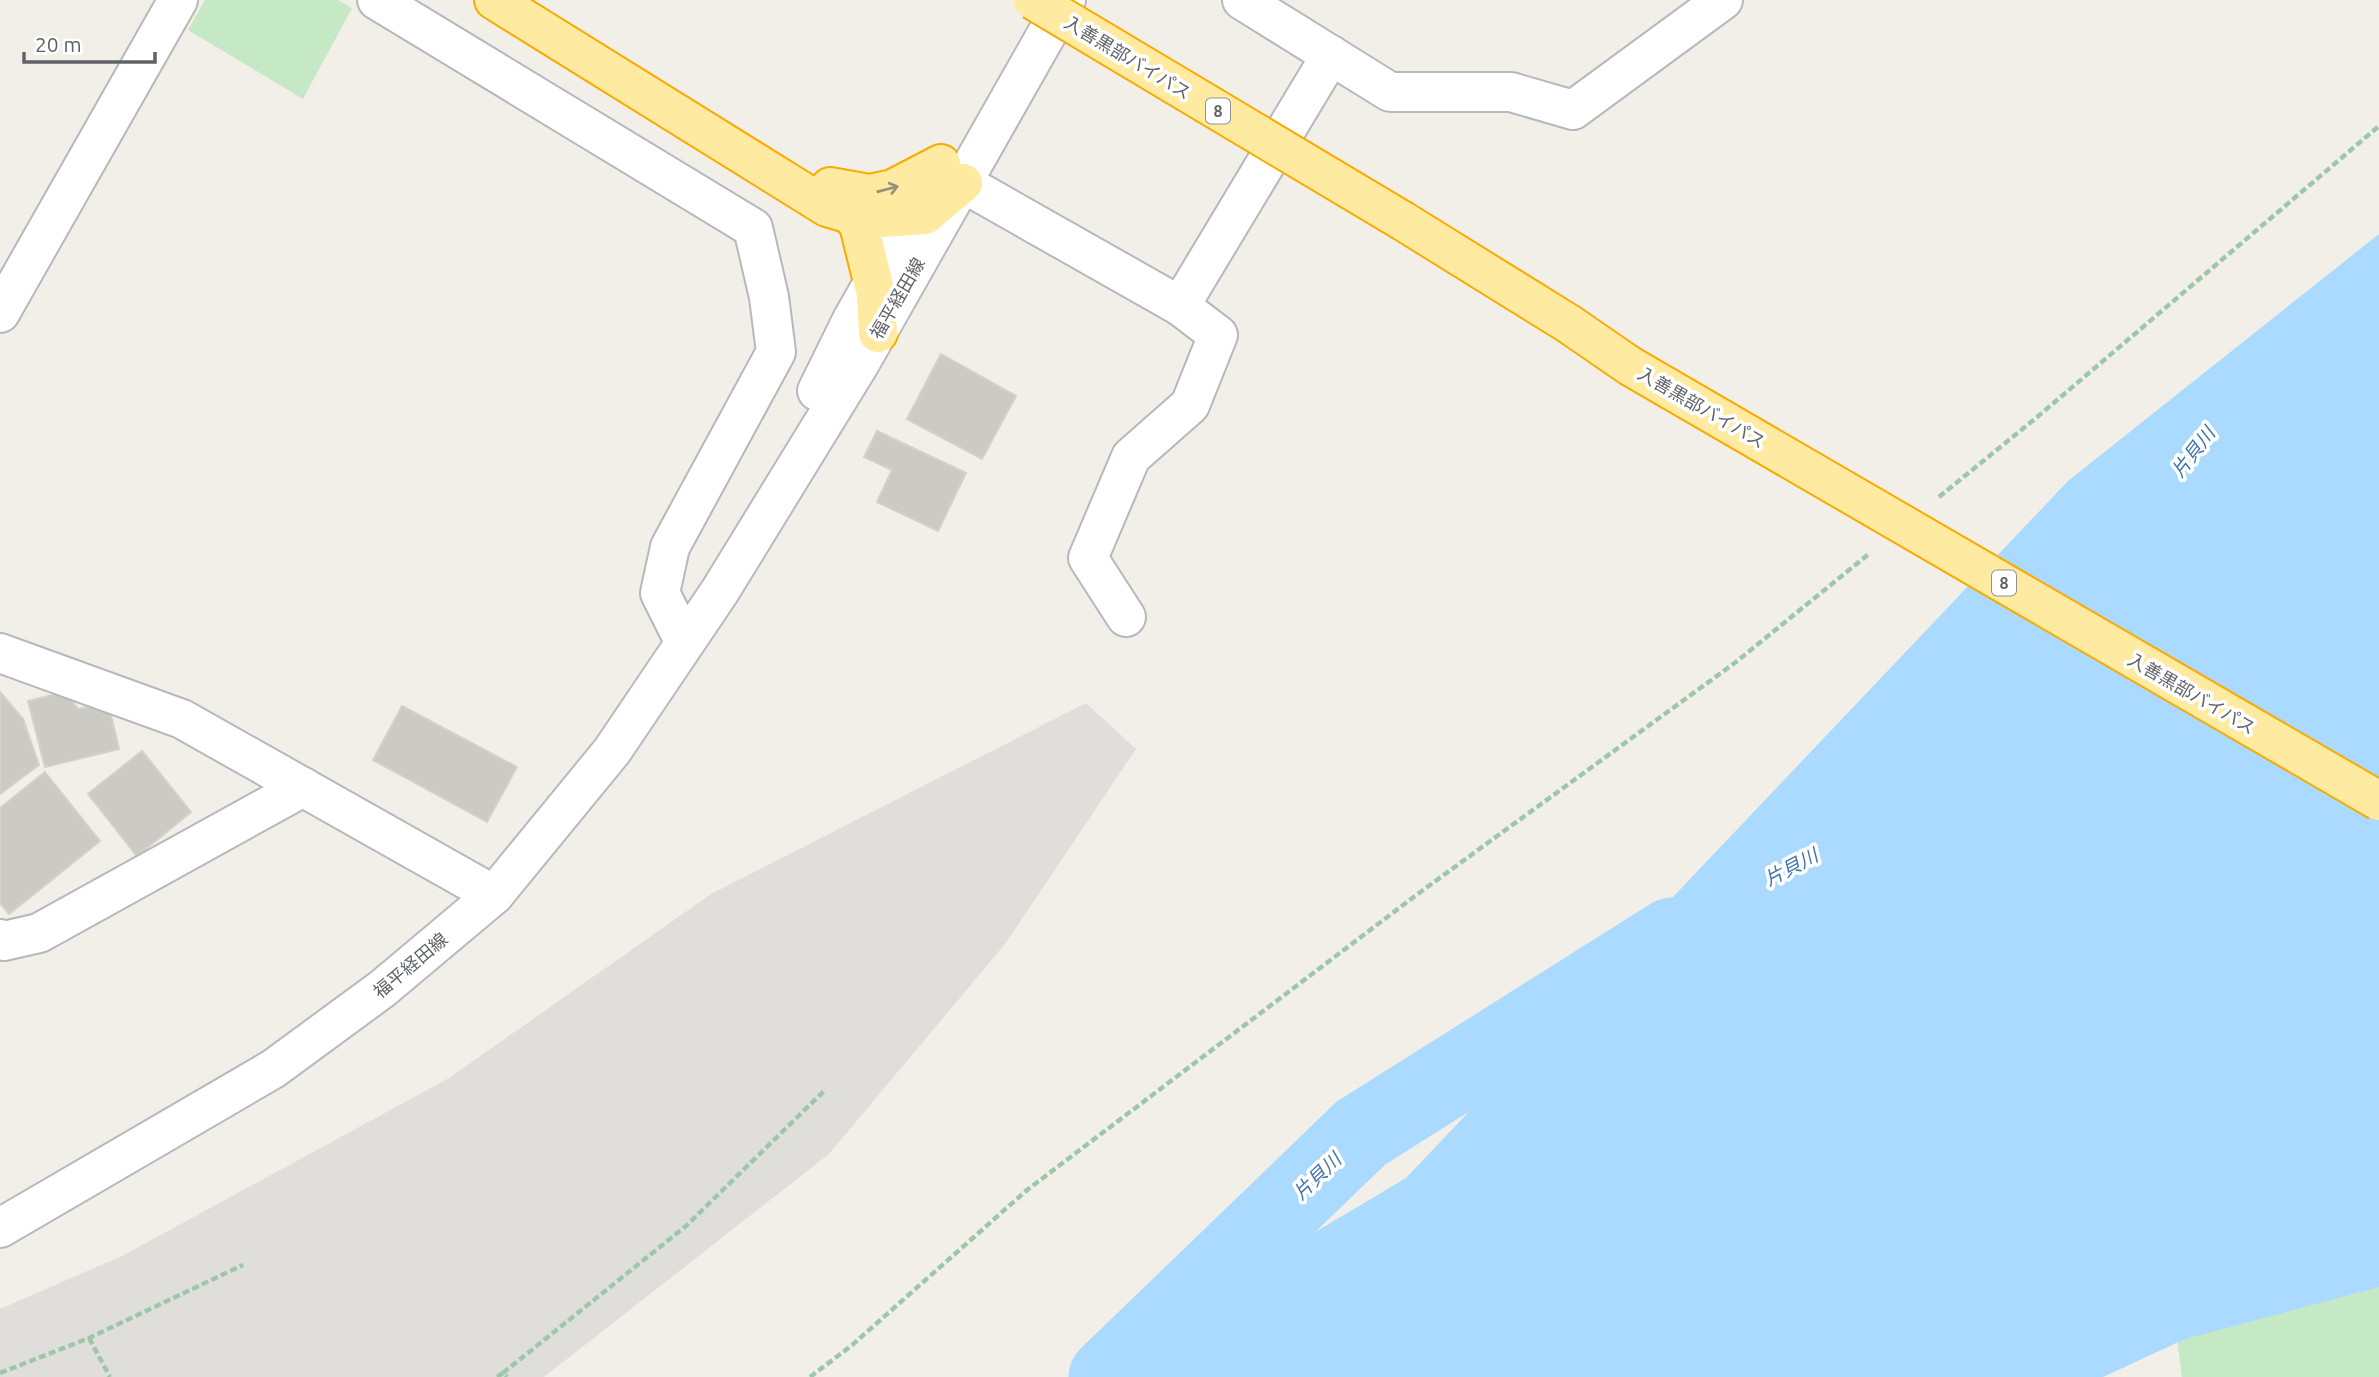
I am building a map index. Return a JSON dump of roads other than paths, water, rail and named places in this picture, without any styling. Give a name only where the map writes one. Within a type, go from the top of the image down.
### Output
[{"type":"highway","points":[[494,0],[836,203],[868,219],[925,215],[952,173]]},
{"type":"highway","points":[[530,0],[836,203],[859,225],[873,282],[865,326]]},
{"type":"highway","name":"入善黒部バイパス","points":[[1033,0],[1403,221],[1569,324],[1630,366],[2379,801]]},
{"type":"highway","points":[[836,203],[952,173]]},
{"type":"highway","points":[[836,203],[845,260],[865,326]]},
{"type":"street","points":[[0,313],[178,0]]},
{"type":"street","points":[[377,0],[753,228],[769,297],[776,352],[670,547],[660,593],[684,641]]},
{"type":"street","name":"福平経田線","points":[[952,173],[977,116],[1040,0]]},
{"type":"street","name":"福平経田線","points":[[0,1228],[273,1069],[382,989],[494,895],[612,751],[720,591],[952,173],[1066,0]]},
{"type":"street","points":[[1242,0],[1390,92],[1511,92],[1573,110],[1723,0]]},
{"type":"street","points":[[1180,306],[1331,55]]},
{"type":"street","points":[[952,173],[1180,306],[1218,335],[1190,405],[1131,457],[1088,558],[1126,617]]},
{"type":"street","name":"福平経田線","points":[[873,282],[910,216]]},
{"type":"street","points":[[0,653],[182,719],[494,895]]},
{"type":"street","points":[[0,939],[4,941],[38,933],[303,787]]},
{"type":"water","points":[[2379,234],[2379,1287],[2185,1339],[2103,1377],[1072,1377],[1406,1178],[2068,481]]},
{"type":"waterway","name":"片貝川","points":[[1108,1377],[1361,1133],[1672,937]]}]
